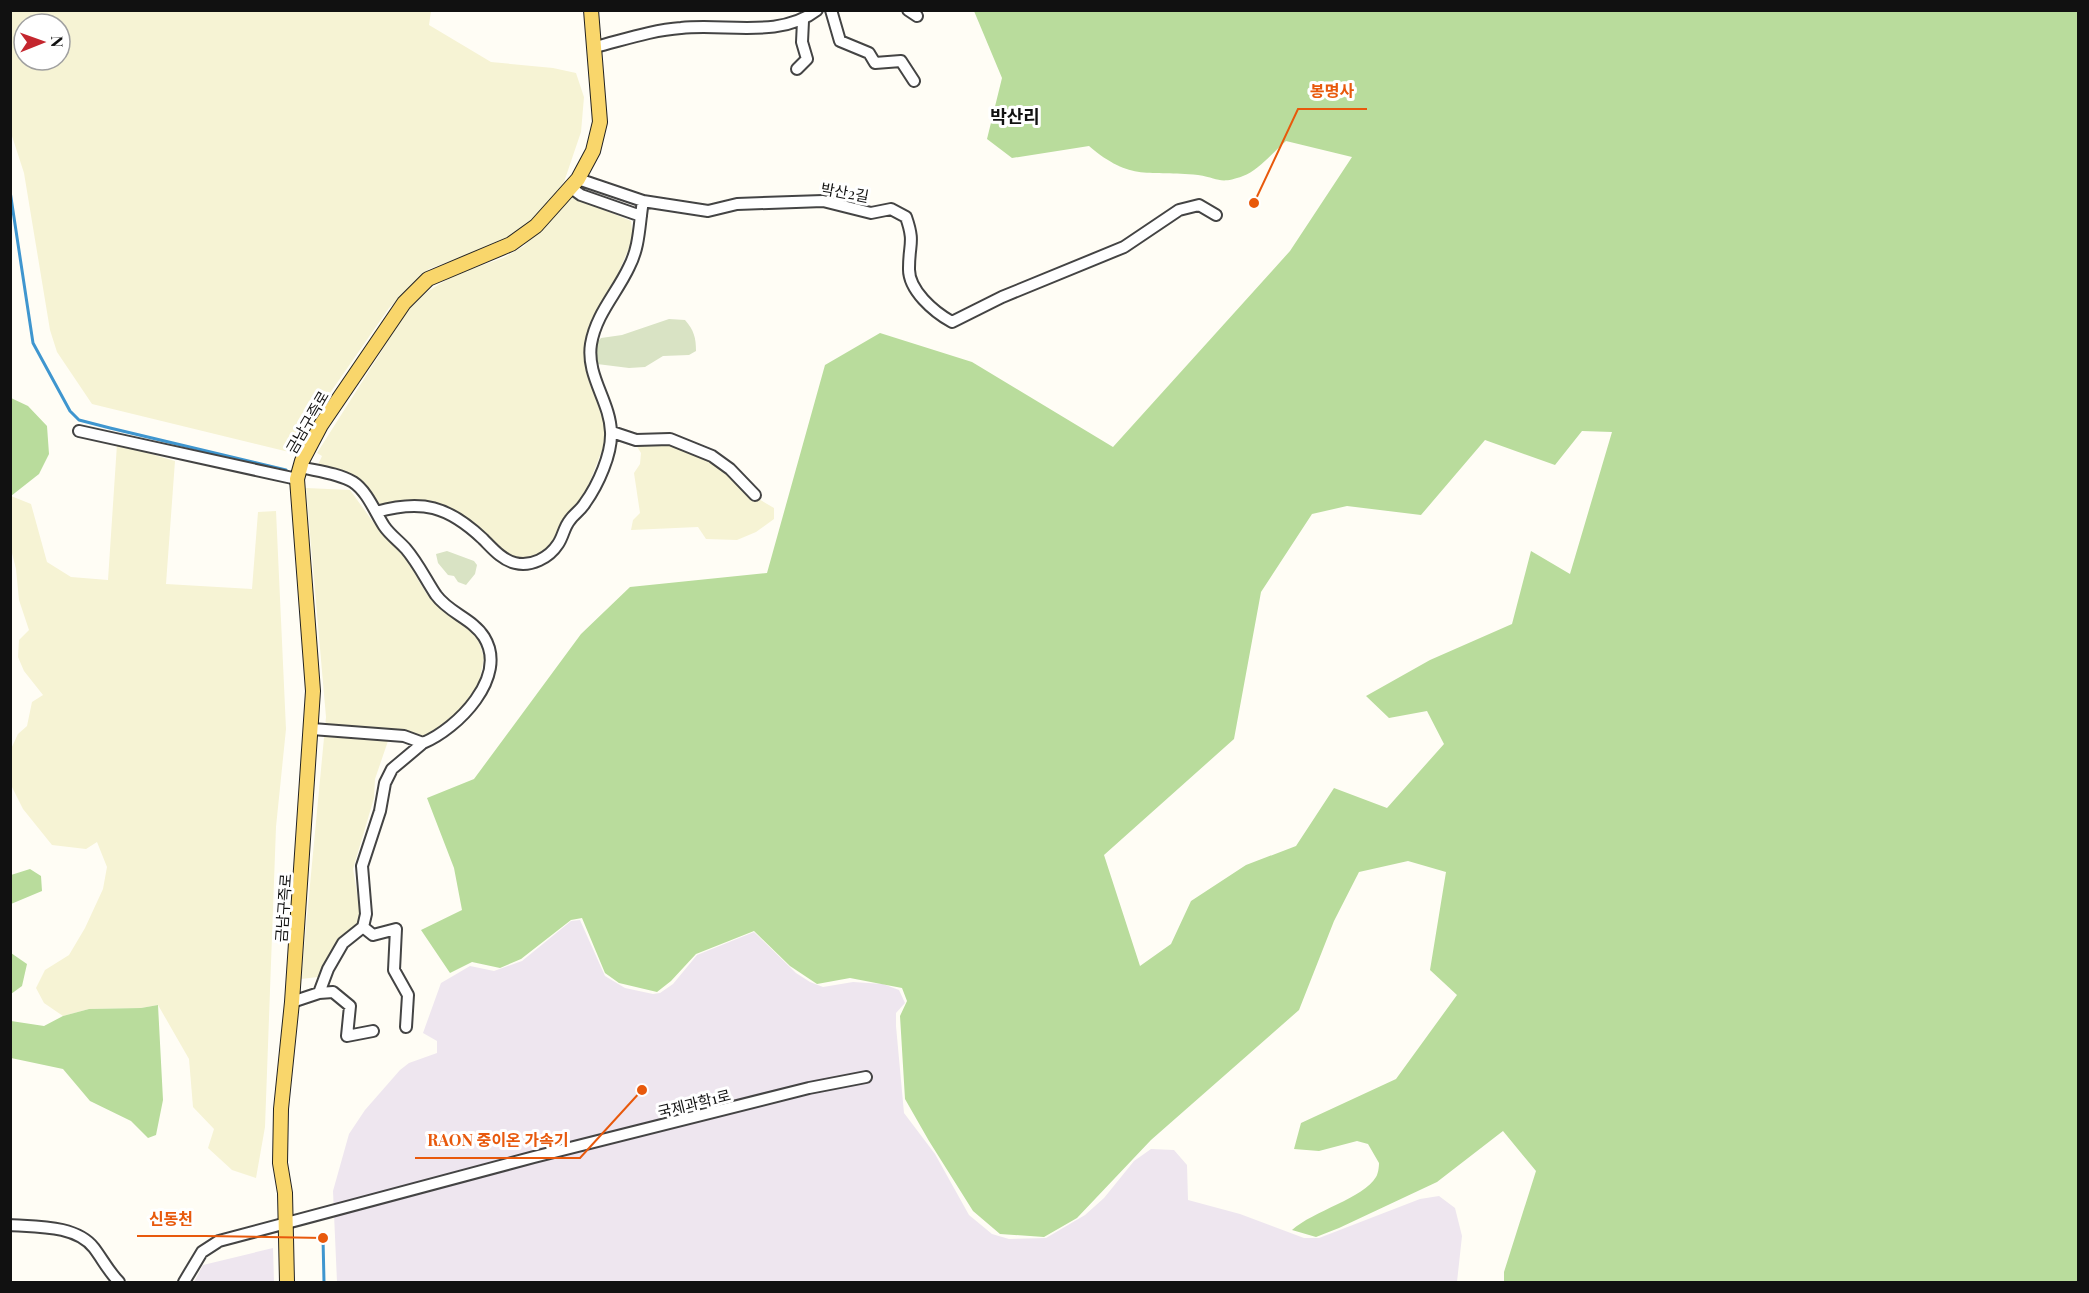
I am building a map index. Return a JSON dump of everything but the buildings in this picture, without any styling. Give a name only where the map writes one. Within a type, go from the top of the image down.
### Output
[{"type":"main road","name":"금남구즉로","points":[[287,1282],[286,1224],[280,1163],[281,1109],[292,1002],[313,691],[298,473],[321,425],[404,303],[428,279],[511,244],[536,226],[574,183],[593,151],[600,122],[591,10]]},
{"type":"street","points":[[595,47],[683,27],[760,27],[803,21],[817,10]]},
{"type":"street","points":[[831,10],[840,41],[869,53],[875,63],[901,61],[914,81]]},
{"type":"street","points":[[796,69],[807,59],[802,42],[803,21]]},
{"type":"street","points":[[574,183],[581,195],[641,216]]},
{"type":"street","name":"박산2길","points":[[574,183],[643,201],[708,211],[737,204],[823,201],[871,213],[891,209],[906,217],[913,238],[909,270],[912,284],[938,314],[952,322],[1124,247],[1179,210],[1199,205],[1216,215]]},
{"type":"street","points":[[376,512],[406,504],[441,511],[469,526],[498,554],[512,562],[523,564],[539,561],[558,544],[569,521],[584,506],[595,488],[612,432],[595,382],[591,344],[604,309],[635,253],[643,201]]},
{"type":"street","points":[[79,431],[355,483],[386,529],[406,550],[437,596],[452,612],[476,627],[484,637],[489,652],[488,678],[480,694],[440,736],[423,743],[392,769],[385,783],[380,811],[362,866],[366,914],[363,927],[343,943],[328,969],[320,993]]},
{"type":"street","points":[[612,432],[636,440],[670,439],[712,456],[730,469],[755,495]]},
{"type":"street","points":[[312,729],[404,736],[423,743]]},
{"type":"street","points":[[363,927],[374,935],[396,929],[394,970],[408,995],[406,1027]]},
{"type":"street","points":[[292,1002],[320,993],[333,992],[351,1006],[347,1036],[372,1031]]},
{"type":"street","name":"국제과학1로","points":[[183,1282],[202,1252],[219,1241],[534,1157],[809,1088],[866,1077]]},
{"type":"street","points":[[10,1225],[79,1235],[93,1247],[119,1282]]},
{"type":"shaded area","points":[[10,11],[431,11],[429,25],[491,62],[553,68],[576,73],[584,97],[581,132],[564,182],[547,206],[523,229],[499,243],[429,269],[389,308],[289,452],[92,404],[57,352],[50,330],[24,173],[11,133]]},
{"type":"shaded area","points":[[571,196],[631,221],[633,239],[612,287],[600,305],[587,340],[586,353],[592,387],[608,435],[583,499],[548,550],[536,558],[520,561],[506,554],[463,516],[423,502],[407,500],[382,506],[375,502],[365,486],[352,476],[317,467],[322,456],[317,453],[407,311],[427,292],[454,275],[503,258],[524,246]]},
{"type":"shaded area","points":[[669,443],[707,458],[728,472],[757,498],[774,508],[774,519],[756,532],[737,540],[706,539],[698,527],[631,530],[633,520],[640,513],[634,473],[640,464],[641,453],[636,445]]},
{"type":"shaded area","points":[[117,444],[175,461],[166,584],[252,589],[258,512],[276,511],[286,729],[276,827],[265,1127],[256,1178],[232,1170],[208,1148],[214,1129],[193,1107],[189,1059],[158,1005],[141,1008],[89,1009],[63,1016],[44,1003],[36,988],[45,970],[69,955],[85,928],[103,889],[107,867],[97,842],[86,849],[52,845],[23,809],[11,785],[11,749],[18,734],[27,726],[32,702],[43,695],[24,671],[18,657],[19,640],[29,630],[19,600],[16,569],[11,549],[11,496],[31,504],[47,562],[71,577],[108,580]]},
{"type":"shaded area","points":[[306,488],[350,490],[376,526],[406,559],[426,593],[438,606],[477,636],[484,658],[478,687],[467,703],[445,725],[413,743],[388,741],[375,779],[374,798],[353,869],[361,916],[359,926],[328,958],[318,977],[301,979],[326,717]]},
{"type":"shaded area","points":[[580,920],[605,976],[625,988],[653,994],[660,993],[673,984],[697,955],[754,932],[796,973],[810,982],[823,987],[853,982],[883,984],[899,990],[905,1003],[896,1013],[904,1113],[935,1154],[969,1215],[992,1234],[1009,1239],[1046,1238],[1085,1215],[1104,1198],[1134,1161],[1151,1149],[1174,1150],[1187,1165],[1188,1200],[1240,1214],[1304,1238],[1319,1238],[1420,1199],[1439,1196],[1455,1208],[1462,1236],[1457,1282],[337,1282],[333,1191],[349,1134],[365,1110],[400,1070],[409,1063],[437,1053],[437,1041],[423,1033],[441,983],[470,966],[494,971],[522,961],[571,921]]},
{"type":"shaded area","points":[[273,1248],[274,1282],[194,1282],[203,1265]]},
{"type":"green space","points":[[974,11],[2078,11],[2078,1282],[1504,1282],[1504,1272],[1536,1171],[1503,1131],[1437,1182],[1339,1228],[1316,1237],[1292,1230],[1370,1185],[1376,1177],[1379,1166],[1368,1144],[1357,1141],[1319,1151],[1294,1149],[1301,1123],[1396,1079],[1457,995],[1430,970],[1446,872],[1408,861],[1359,872],[1334,921],[1299,1010],[1151,1140],[1077,1218],[1044,1237],[1000,1234],[973,1211],[905,1099],[900,1016],[907,1001],[902,988],[850,978],[817,984],[790,966],[754,931],[696,954],[671,981],[657,992],[619,983],[605,973],[582,918],[571,920],[521,959],[500,968],[472,962],[450,973],[421,930],[462,910],[454,868],[427,798],[474,779],[581,634],[630,587],[767,573],[825,365],[880,333],[972,362],[1113,447],[1290,251],[1352,157],[1286,141],[1249,174],[1224,180],[1198,175],[1129,170],[1117,165],[1089,146],[1012,158],[987,139],[1002,78]],"holes":[[[1582,431],[1612,432],[1570,574],[1531,551],[1512,624],[1430,660],[1366,696],[1389,718],[1427,711],[1444,744],[1387,808],[1334,788],[1296,846],[1246,865],[1191,901],[1171,944],[1140,966],[1104,855],[1234,739],[1261,592],[1312,514],[1347,506],[1421,515],[1485,440],[1555,465]]]},
{"type":"green space","points":[[669,319],[685,320],[691,327],[696,342],[696,351],[689,355],[663,356],[645,367],[629,368],[597,364],[596,344],[601,338],[622,335]]},
{"type":"green space","points":[[11,398],[28,406],[47,426],[49,454],[39,474],[11,496]]},
{"type":"green space","points":[[447,551],[474,561],[477,565],[475,574],[466,585],[458,582],[454,576],[448,575],[438,563],[436,554]]},
{"type":"green space","points":[[30,869],[41,876],[42,891],[11,904],[11,875]]},
{"type":"green space","points":[[11,953],[27,964],[22,986],[11,994]]},
{"type":"green space","points":[[158,1005],[163,1100],[156,1135],[148,1138],[131,1121],[90,1101],[63,1069],[11,1058],[11,1021],[44,1026],[63,1016],[89,1009],[141,1008]]},
{"type":"waterway","points":[[10,191],[33,343],[70,411],[79,420],[286,470]]},
{"type":"waterway","points":[[323,1238],[324,1282]]},
{"type":"place","name":"봉명사","points":[[1254,203]]},
{"type":"place","name":"RAON 중이온 가속기","points":[[642,1090]]},
{"type":"place","name":"신동천","points":[[323,1238]]},
{"type":"district","name":"박산리","points":[[1015,116]]}]
